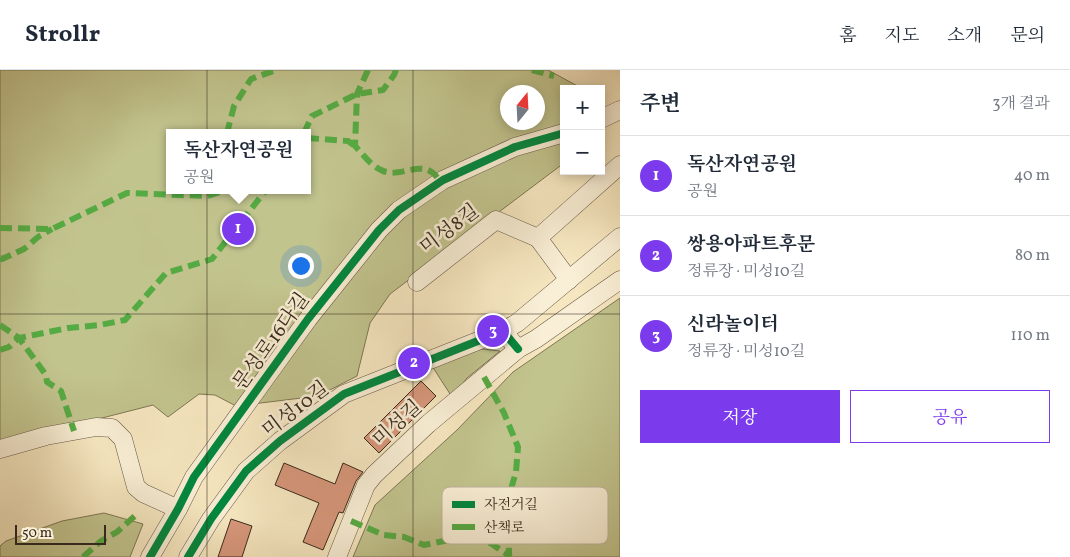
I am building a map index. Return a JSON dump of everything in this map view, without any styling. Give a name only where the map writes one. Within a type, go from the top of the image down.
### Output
[{"type":"street","points":[[605,117],[620,110]]},
{"type":"street","name":"문성로16다길","points":[[151,557],[194,477],[308,319],[379,230],[399,210],[443,180],[515,147],[560,134]]},
{"type":"street","points":[[569,280],[538,238],[620,165]]},
{"type":"street","name":"미성8길","points":[[417,282],[496,220],[538,238]]},
{"type":"street","points":[[518,349],[504,332],[620,237]]},
{"type":"street","name":"미성길","points":[[337,557],[366,485],[374,475],[428,424],[518,349],[536,339],[620,280]]},
{"type":"street","name":"미성10길","points":[[188,557],[211,519],[246,471],[280,441],[344,394],[504,332]]},
{"type":"street","points":[[0,449],[46,436],[96,427],[112,428],[123,439],[136,487],[143,493],[178,509]]},
{"type":"green space","points":[[0,70],[548,70],[576,85],[560,85],[560,166],[390,294],[370,323],[357,376],[318,396],[236,406],[215,395],[199,394],[168,417],[153,405],[0,444]]},
{"type":"green space","points":[[620,298],[620,557],[353,557],[375,505],[457,430],[513,372]]},
{"type":"green space","points":[[483,349],[500,351],[467,378],[452,397],[432,366],[453,355]]},
{"type":"green space","points":[[104,513],[143,524],[130,557],[0,557],[0,546],[6,541],[62,521]]},
{"type":"building","points":[[421,381],[436,396],[379,453],[364,438]]},
{"type":"building","points":[[284,463],[335,484],[343,463],[363,472],[356,481],[343,513],[339,512],[323,550],[303,542],[319,503],[275,485]]},
{"type":"building","points":[[231,519],[252,526],[242,557],[218,557]]},
{"type":"marked path","points":[[228,129],[234,106],[251,79],[276,70]]},
{"type":"marked path","points":[[368,70],[357,94],[355,146],[370,162],[381,170],[394,173],[414,169],[427,170],[434,174],[440,182]]},
{"type":"marked path","points":[[306,129],[312,116],[357,94],[383,90],[396,70]]},
{"type":"marked path","points":[[532,70],[554,76]]},
{"type":"marked path","points":[[311,138],[348,141],[355,146]]},
{"type":"marked path","points":[[0,228],[52,229],[127,193],[207,196],[213,194]]},
{"type":"marked path","points":[[0,350],[9,347],[19,338],[68,328],[125,320],[166,273],[212,259],[263,194]]},
{"type":"marked path","points":[[0,258],[2,259],[24,249],[38,237],[52,229]]},
{"type":"marked path","points":[[0,325],[19,338],[46,375],[47,382],[61,391],[74,431]]},
{"type":"marked path","points":[[484,377],[504,413],[518,447],[516,472],[512,487]]},
{"type":"marked path","points":[[83,557],[101,541],[117,532],[137,514]]},
{"type":"marked path","points":[[351,521],[384,535],[404,537],[424,545],[442,541]]},
{"type":"marked path","points":[[492,544],[511,557]]},
{"type":"marked path","points":[[509,544],[509,554]]},
{"type":"cycle path","points":[[150,557],[194,477],[308,319],[379,230],[399,210],[443,180],[515,147],[560,134]]},
{"type":"cycle path","points":[[188,557],[211,519],[246,471],[280,441],[344,394],[503,331],[518,349]]},
{"type":"place","name":"독산자연공원","points":[[238,229]]},
{"type":"place","name":"신라놀이터","points":[[493,331]]},
{"type":"place","name":"쌍용아파트후문","points":[[414,363]]}]
